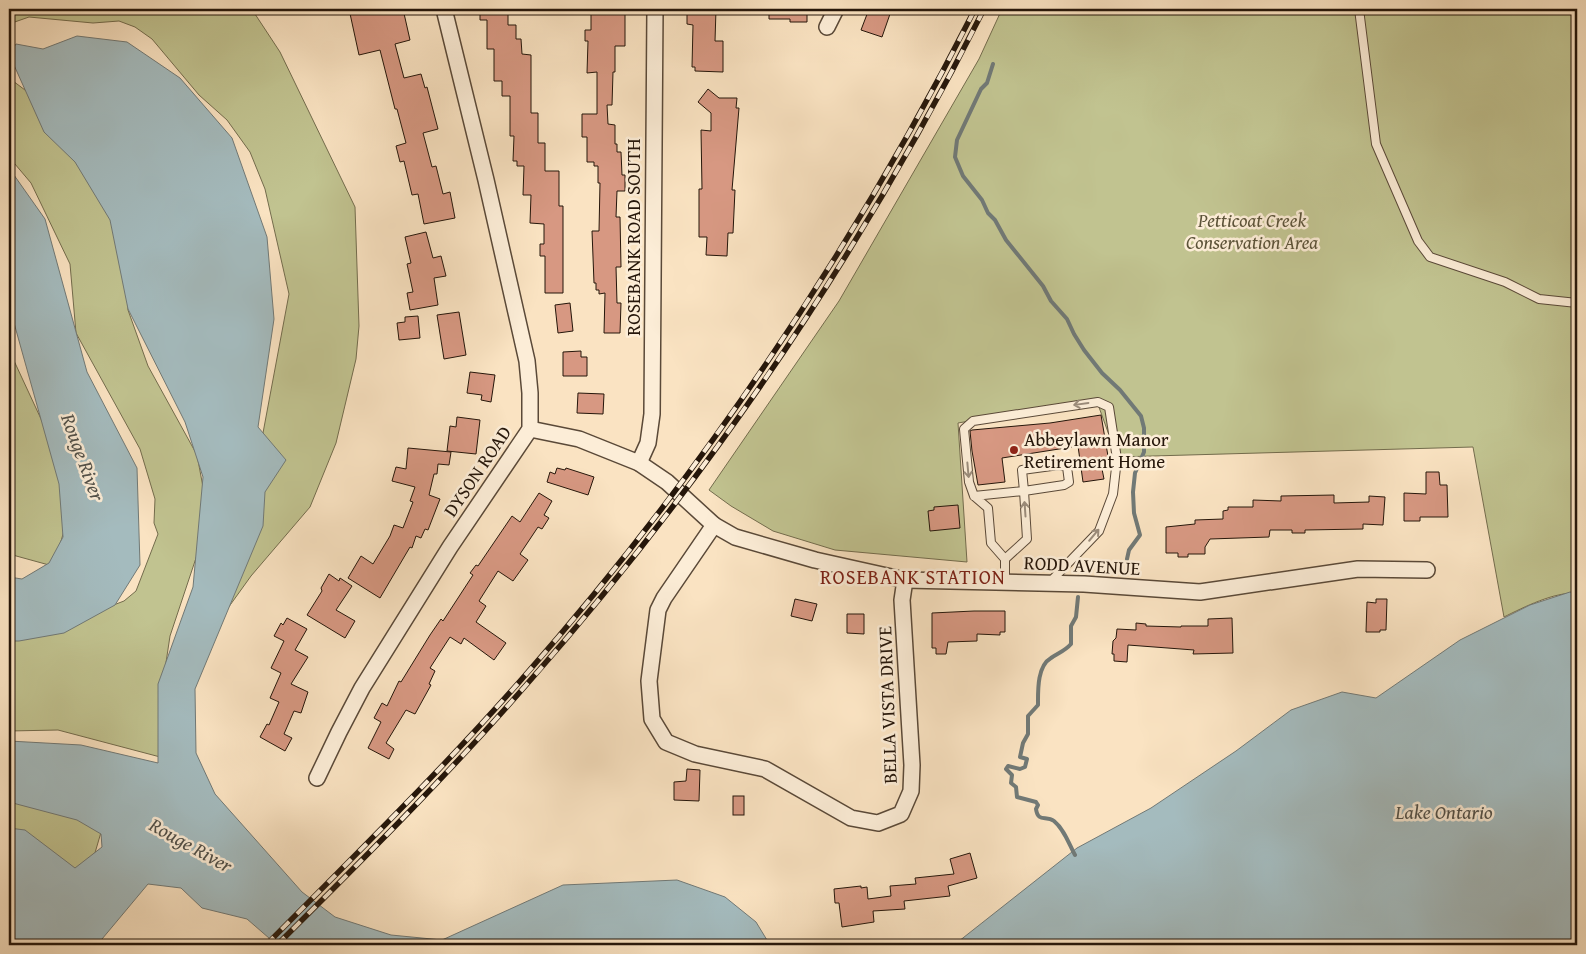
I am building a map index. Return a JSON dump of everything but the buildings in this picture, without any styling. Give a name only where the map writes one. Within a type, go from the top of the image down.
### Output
[{"type":"street","name":"DYSON ROAD","points":[[317,778],[367,680],[450,547],[530,429],[530,393],[527,361],[486,180],[444,9]]},
{"type":"street","name":"ROSEBANK ROAD SOUTH","points":[[639,462],[648,442],[652,414],[655,9]]},
{"type":"street","points":[[827,27],[836,9]]},
{"type":"street","name":"RODD AVENUE","points":[[530,429],[579,439],[639,462],[667,482],[714,525],[735,537],[806,557],[905,580],[1049,583],[1200,592],[1358,569],[1427,570]]},
{"type":"street","name":"BELLA VISTA DRIVE","points":[[714,525],[664,598],[658,610],[649,681],[652,719],[666,742],[695,754],[765,769],[852,818],[878,822],[901,814],[911,791],[912,765],[902,600],[905,580]]},
{"type":"lane","points":[[1359,9],[1376,144],[1418,241],[1430,257],[1505,282],[1539,299],[1577,303]]},
{"type":"lane","points":[[1004,582],[1005,559],[991,543],[988,508],[974,496],[969,482],[964,428],[973,420],[1098,402],[1109,407],[1117,459],[1113,494],[1099,531],[1049,583]]},
{"type":"lane","points":[[974,496],[1024,491],[1064,485],[1069,482],[1067,467],[1060,465],[1022,470],[1024,491],[1027,539],[1005,559]]},
{"type":"green space","points":[[9,9],[242,9],[255,14],[280,52],[355,207],[359,326],[356,359],[336,443],[310,507],[251,576],[205,640],[257,465],[289,294],[265,189],[250,152],[227,120],[199,95],[152,39],[135,27],[119,21],[93,23],[29,17],[9,24]]},
{"type":"green space","name":"Petticoat Creek Conservation Area","points":[[1002,9],[1577,9],[1577,593],[1568,593],[1549,598],[1504,617],[1473,447],[1117,457],[1096,399],[958,423],[967,562],[835,550],[773,531],[731,506],[709,490],[839,301],[979,59]]},
{"type":"green space","points":[[9,78],[37,99],[125,238],[128,310],[148,366],[197,455],[209,519],[170,636],[159,709],[164,758],[58,730],[9,731],[9,631],[64,624],[124,601],[136,591],[158,534],[154,523],[155,499],[140,449],[76,333],[70,264],[31,183],[9,157]]},
{"type":"green space","points":[[9,350],[48,434],[65,491],[66,523],[57,556],[49,565],[9,554],[9,470],[13,455],[9,447]]},
{"type":"green space","points":[[9,793],[104,822],[90,870],[79,883],[9,831]]},
{"type":"water","name":"Rouge River","points":[[77,36],[127,42],[180,78],[232,138],[267,237],[274,319],[258,427],[286,460],[265,492],[263,526],[195,689],[196,753],[215,794],[302,892],[335,917],[391,935],[442,940],[563,885],[677,880],[725,897],[756,922],[770,945],[277,945],[247,919],[202,908],[181,888],[148,884],[97,945],[9,945],[9,828],[25,830],[75,868],[102,847],[101,834],[77,820],[9,802],[9,741],[81,745],[158,763],[158,684],[193,587],[203,477],[185,422],[128,309],[110,220],[75,162],[44,132],[9,54],[16,44],[43,49]]},
{"type":"water","name":"Rouge River","points":[[9,168],[45,219],[87,372],[137,468],[140,565],[115,605],[64,633],[19,641],[9,641],[9,577],[22,579],[49,563],[63,537],[59,484],[9,305]]},
{"type":"water","name":"Lake Ontario","points":[[1570,592],[1577,593],[1577,945],[954,945],[1077,848],[1151,808],[1236,751],[1291,710],[1342,692],[1376,698],[1460,640],[1530,605]]},
{"type":"waterway","points":[[993,64],[987,83],[981,89],[957,140],[955,157],[963,176],[982,200],[988,213],[995,220],[1006,240],[1043,286],[1051,301],[1067,319],[1084,350],[1141,416],[1144,428],[1144,452],[1135,473],[1133,492],[1134,513],[1140,535],[1129,550],[1127,559]]},
{"type":"waterway","points":[[1075,855],[1058,824],[1051,819],[1040,817],[1037,813],[1038,805],[1036,802],[1017,797],[1016,787],[1011,783],[1012,775],[1006,769],[1008,766],[1020,769],[1025,767],[1027,759],[1020,757],[1023,743],[1028,734],[1028,716],[1038,705],[1038,686],[1041,673],[1046,662],[1071,644],[1071,626],[1076,617],[1078,597]]},
{"type":"railway","points":[[266,945],[459,748],[587,603],[650,524],[711,442],[825,274],[878,187],[928,99],[975,9]]},
{"type":"railway","points":[[277,945],[404,817],[497,718],[593,606],[657,527],[719,445],[833,276],[937,99],[984,9]]},
{"type":"place","name":"Abbeylawn Manor Retirement Home","points":[[1014,450]]},
{"type":"district","name":"ROSEBANK STATION","points":[[913,577]]}]
